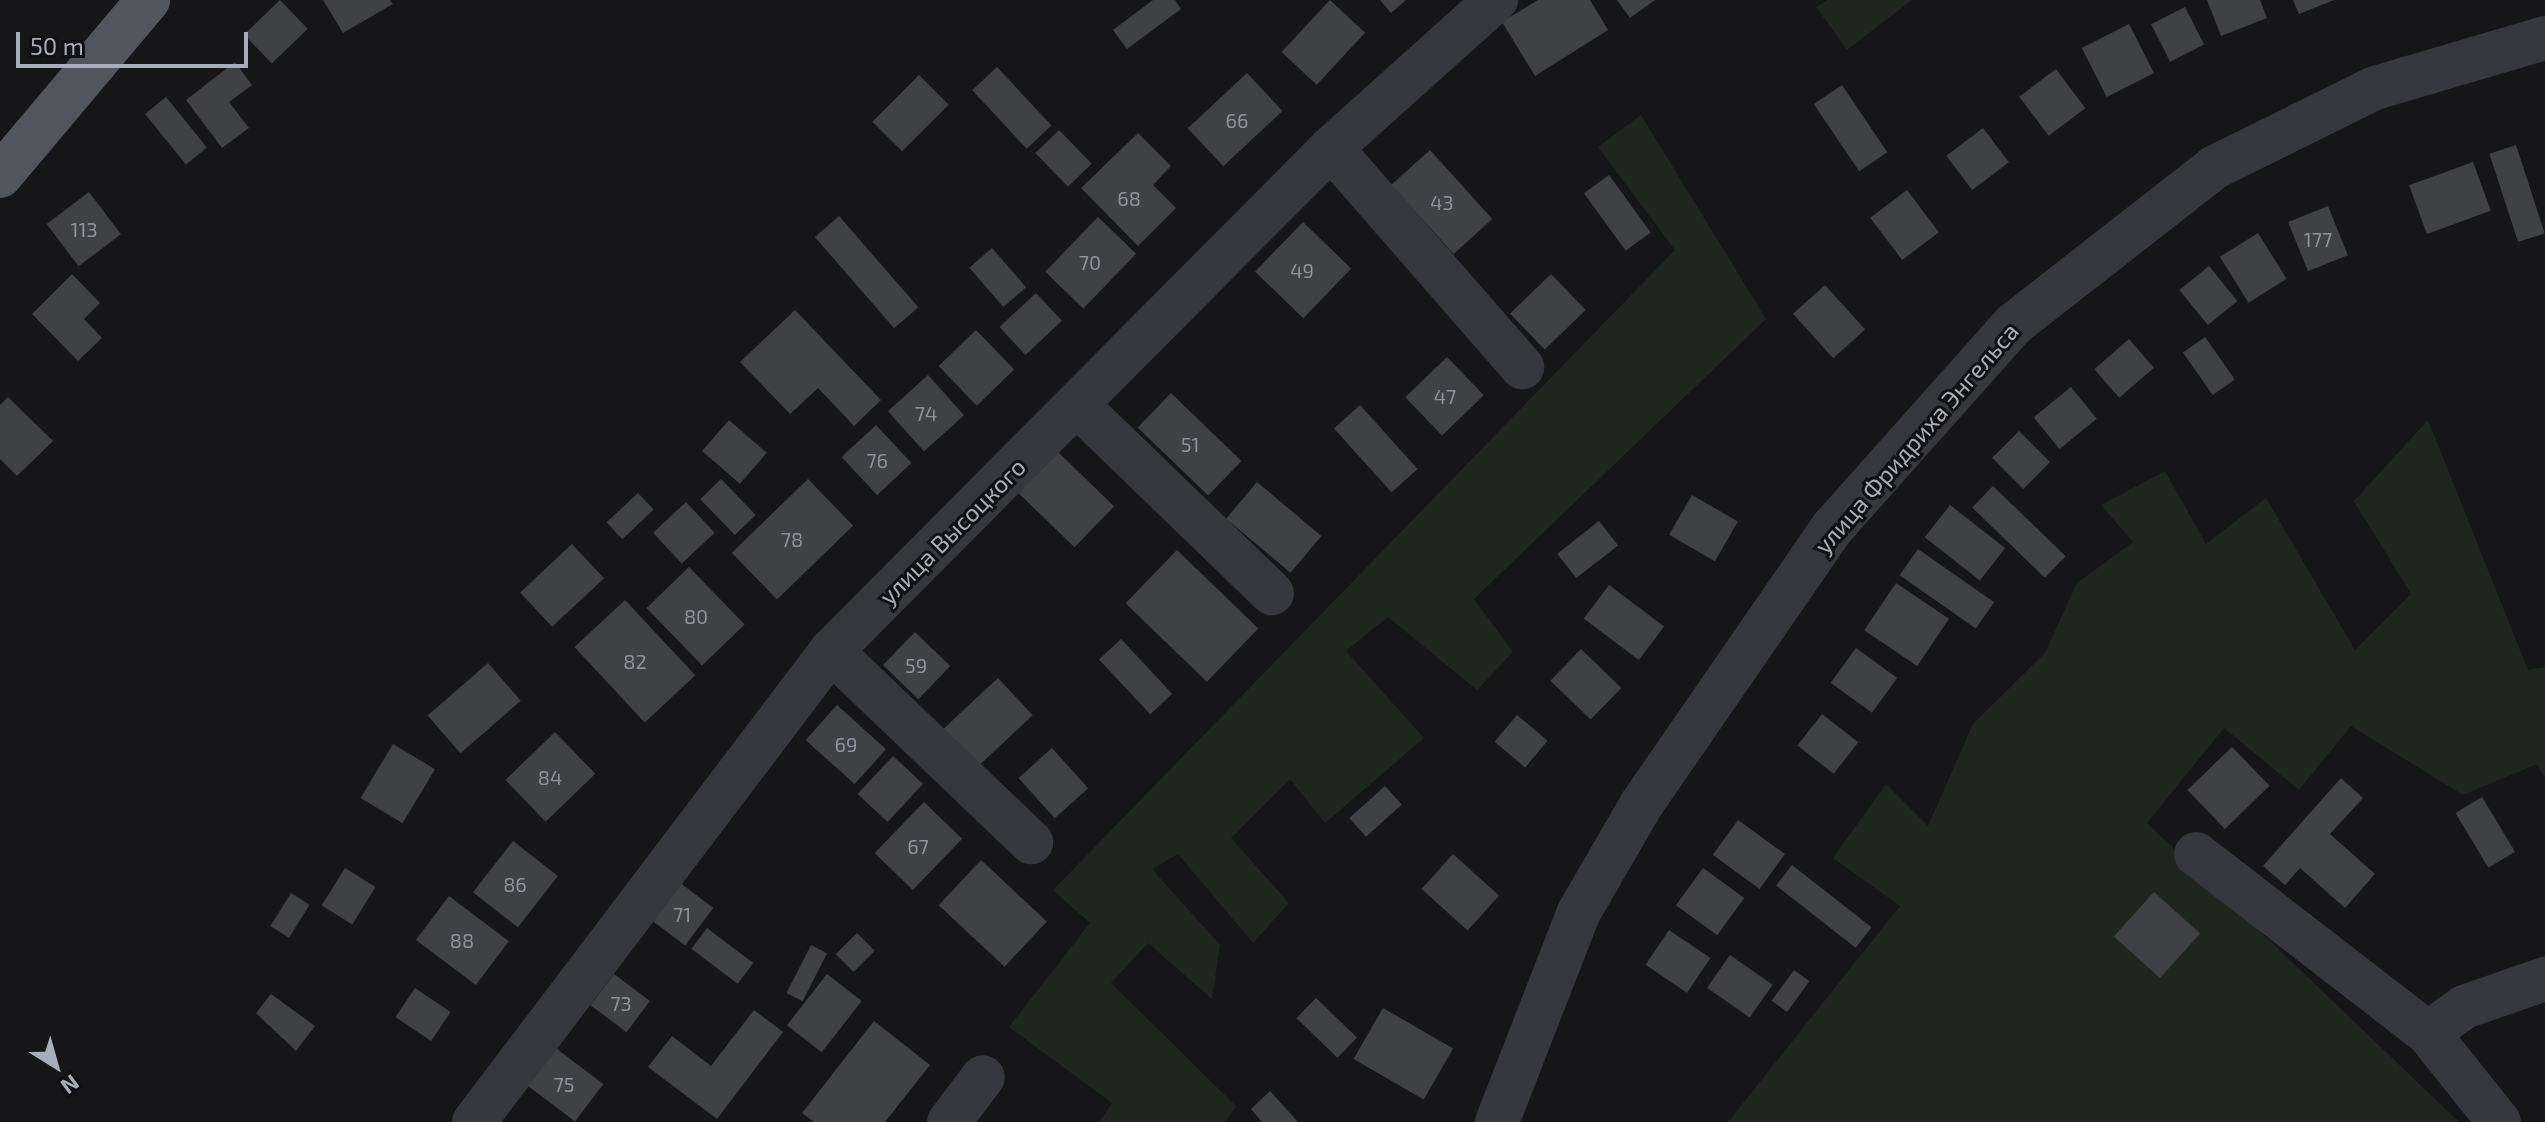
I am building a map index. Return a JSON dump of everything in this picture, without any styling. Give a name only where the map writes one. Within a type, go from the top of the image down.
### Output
[{"type":"main road","points":[[0,176],[148,0]]},
{"type":"street","name":"улица Высоцкого","points":[[474,1122],[831,651],[1331,148],[1496,0]]},
{"type":"street","name":"улица Фридриха Энгельса","points":[[1497,1122],[1579,912],[1641,805],[1833,527],[2014,324],[2215,167],[2375,88],[2545,38]]},
{"type":"street","points":[[1331,148],[1522,367]]},
{"type":"street","points":[[1077,405],[1272,593]]},
{"type":"street","points":[[831,651],[1031,842]]},
{"type":"street","points":[[2196,854],[2428,1033],[2499,1122]]},
{"type":"street","points":[[2428,1033],[2464,1007],[2545,979]]},
{"type":"street","points":[[949,1122],[983,1077]]},
{"type":"shaded area","points":[[1827,0],[1912,0],[1847,50],[1816,7]]},
{"type":"shaded area","points":[[1641,115],[1766,319],[1474,599],[1513,652],[1477,690],[1388,617],[1346,651],[1424,738],[1325,823],[1290,779],[1231,838],[1289,903],[1253,943],[1178,854],[1152,869],[1220,945],[1212,999],[1148,943],[1111,983],[1236,1106],[1225,1122],[1099,1122],[1112,1103],[1009,1027],[1090,923],[1053,890],[1675,250],[1598,147]]},
{"type":"shaded area","points":[[2428,420],[2528,670],[2545,667],[2545,779],[2537,764],[2463,795],[2351,726],[2299,790],[2224,728],[2147,823],[2459,1122],[1728,1122],[1900,906],[1833,858],[1886,784],[1928,826],[1973,724],[2045,653],[2077,583],[2133,542],[2101,505],[2165,471],[2206,544],[2266,498],[2355,650],[2411,594],[2354,501]]},
{"type":"building","points":[[280,0],[308,29],[272,64],[244,35]]},
{"type":"building","points":[[323,0],[390,0],[393,4],[343,33]]},
{"type":"building","points":[[1153,0],[1175,0],[1181,9],[1127,49],[1113,30]]},
{"type":"building","points":[[1330,0],[1365,33],[1317,85],[1282,52]]},
{"type":"building","points":[[1380,0],[1406,0],[1391,13]]},
{"type":"building","points":[[1538,0],[1590,0],[1608,30],[1535,76],[1502,22]]},
{"type":"building","points":[[1617,0],[1655,0],[1630,18]]},
{"type":"building","points":[[2207,0],[2260,0],[2267,18],[2221,36]]},
{"type":"building","points":[[2293,0],[2334,0],[2299,14]]},
{"type":"building","points":[[2185,7],[2204,44],[2170,62],[2151,24]]},
{"type":"building","points":[[2129,24],[2154,73],[2107,97],[2082,48]]},
{"type":"building","points":[[235,62],[252,85],[229,102],[249,128],[222,148],[186,100]]},
{"type":"building","points":[[997,67],[1052,126],[1027,149],[972,90]]},
{"type":"building","points":[[2056,69],[2085,108],[2049,136],[2019,97]]},
{"type":"building","points":[[1247,73],[1282,111],[1223,166],[1188,128]]},
{"type":"building","points":[[919,75],[949,105],[902,151],[872,122]]},
{"type":"building","points":[[1842,85],[1887,152],[1859,171],[1814,104]]},
{"type":"building","points":[[166,97],[207,148],[186,165],[145,114]]},
{"type":"building","points":[[1983,128],[2009,162],[1972,190],[1946,156]]},
{"type":"building","points":[[1059,130],[1092,164],[1068,187],[1035,153]]},
{"type":"building","points":[[1138,133],[1171,166],[1153,185],[1176,208],[1138,246],[1081,188]]},
{"type":"building","points":[[2516,145],[2545,233],[2518,242],[2489,154]]},
{"type":"building","points":[[1430,150],[1492,219],[1454,254],[1391,185]]},
{"type":"building","points":[[2473,162],[2491,211],[2427,234],[2409,185]]},
{"type":"building","points":[[1609,175],[1651,232],[1626,251],[1584,193]]},
{"type":"building","points":[[1907,190],[1939,232],[1902,260],[1870,218]]},
{"type":"building","points":[[89,192],[121,234],[79,266],[47,224]]},
{"type":"building","points":[[2328,206],[2348,255],[2308,271],[2288,222]]},
{"type":"building","points":[[839,216],[918,307],[894,328],[815,237]]},
{"type":"building","points":[[1098,217],[1136,254],[1083,308],[1045,272]]},
{"type":"building","points":[[1303,222],[1351,269],[1303,318],[1255,272]]},
{"type":"building","points":[[2258,233],[2287,279],[2248,303],[2220,257]]},
{"type":"building","points":[[992,248],[1026,287],[1003,307],[969,268]]},
{"type":"building","points":[[2209,266],[2237,301],[2208,325],[2179,290]]},
{"type":"building","points":[[72,274],[100,303],[84,319],[102,338],[78,361],[32,314]]},
{"type":"building","points":[[1551,274],[1586,310],[1545,350],[1510,314]]},
{"type":"building","points":[[1825,285],[1865,330],[1833,358],[1793,314]]},
{"type":"building","points":[[1036,293],[1062,321],[1025,355],[999,327]]},
{"type":"building","points":[[795,310],[881,400],[854,426],[818,388],[790,414],[740,362]]},
{"type":"building","points":[[976,330],[1014,370],[977,406],[939,366]]},
{"type":"building","points":[[2205,337],[2235,380],[2213,395],[2183,352]]},
{"type":"building","points":[[2129,339],[2154,368],[2119,398],[2094,369]]},
{"type":"building","points":[[1447,357],[1484,395],[1442,435],[1405,397]]},
{"type":"building","points":[[928,375],[964,415],[924,451],[888,411]]},
{"type":"building","points":[[2071,387],[2097,419],[2059,449],[2034,417]]},
{"type":"building","points":[[1171,393],[1241,461],[1208,496],[1138,428]]},
{"type":"building","points":[[8,397],[53,441],[17,476],[0,459],[0,405]]},
{"type":"building","points":[[1360,405],[1418,469],[1392,492],[1334,428]]},
{"type":"building","points":[[729,420],[767,453],[740,484],[702,451]]},
{"type":"building","points":[[876,425],[911,463],[877,495],[842,457]]},
{"type":"building","points":[[2019,431],[2050,462],[2023,489],[1992,458]]},
{"type":"building","points":[[1058,452],[1114,506],[1075,547],[1018,493]]},
{"type":"building","points":[[721,479],[756,515],[735,535],[700,499]]},
{"type":"building","points":[[808,479],[853,526],[777,599],[732,553]]},
{"type":"building","points":[[1257,482],[1321,536],[1290,573],[1226,519]]},
{"type":"building","points":[[1993,486],[2066,556],[2045,578],[1972,508]]},
{"type":"building","points":[[638,493],[654,510],[622,539],[607,522]]},
{"type":"building","points":[[1692,495],[1738,522],[1715,561],[1669,535]]},
{"type":"building","points":[[686,502],[715,533],[682,563],[653,533]]},
{"type":"building","points":[[1950,505],[2005,548],[1980,580],[1925,537]]},
{"type":"building","points":[[1599,521],[1618,545],[1576,578],[1557,554]]},
{"type":"building","points":[[572,544],[604,578],[552,627],[520,592]]},
{"type":"building","points":[[1918,549],[1994,602],[1976,629],[1900,575]]},
{"type":"building","points":[[1177,550],[1258,628],[1207,682],[1126,603]]},
{"type":"building","points":[[689,567],[745,625],[702,666],[647,608]]},
{"type":"building","points":[[1896,583],[1949,619],[1917,666],[1864,630]]},
{"type":"building","points":[[1609,585],[1664,627],[1639,660],[1584,619]]},
{"type":"building","points":[[625,600],[695,675],[645,722],[575,647]]},
{"type":"building","points":[[915,632],[950,666],[918,699],[883,665]]},
{"type":"building","points":[[1121,639],[1172,694],[1150,714],[1099,659]]},
{"type":"building","points":[[1856,648],[1897,678],[1872,713],[1831,683]]},
{"type":"building","points":[[1581,649],[1621,688],[1591,720],[1550,681]]},
{"type":"building","points":[[488,663],[521,701],[460,753],[428,715]]},
{"type":"building","points":[[998,678],[1033,715],[977,767],[942,730]]},
{"type":"building","points":[[837,705],[886,749],[855,784],[806,740]]},
{"type":"building","points":[[1822,714],[1858,742],[1834,774],[1797,746]]},
{"type":"building","points":[[1517,715],[1548,741],[1525,768],[1495,742]]},
{"type":"building","points":[[555,732],[595,774],[546,822],[505,780]]},
{"type":"building","points":[[393,744],[435,769],[403,823],[361,798]]},
{"type":"building","points":[[2232,747],[2270,786],[2225,829],[2187,790]]},
{"type":"building","points":[[1052,748],[1088,788],[1055,818],[1019,778]]},
{"type":"building","points":[[893,756],[923,784],[888,822],[858,794]]},
{"type":"building","points":[[2341,778],[2363,798],[2330,834],[2375,874],[2345,908],[2300,868],[2285,885],[2263,866]]},
{"type":"building","points":[[1385,786],[1402,805],[1366,837],[1349,818]]},
{"type":"building","points":[[2482,797],[2515,852],[2488,868],[2455,813]]},
{"type":"building","points":[[924,802],[962,839],[913,890],[875,853]]},
{"type":"building","points":[[1738,820],[1785,854],[1760,889],[1713,855]]},
{"type":"building","points":[[513,841],[558,876],[518,927],[473,892]]},
{"type":"building","points":[[1453,854],[1499,895],[1468,930],[1422,889]]},
{"type":"building","points":[[981,860],[1047,921],[1005,967],[939,905]]},
{"type":"building","points":[[1792,865],[1872,927],[1856,948],[1776,885]]},
{"type":"building","points":[[345,868],[376,887],[352,924],[322,905]]},
{"type":"building","points":[[1703,868],[1744,898],[1717,935],[1676,905]]},
{"type":"building","points":[[679,882],[713,908],[685,945],[651,920]]},
{"type":"building","points":[[2154,892],[2200,933],[2160,978],[2114,937]]},
{"type":"building","points":[[291,893],[310,905],[289,938],[270,926]]},
{"type":"building","points":[[449,896],[509,941],[476,985],[416,940]]},
{"type":"building","points":[[707,928],[753,963],[738,984],[691,949]]},
{"type":"building","points":[[1669,930],[1710,958],[1687,993],[1646,965]]},
{"type":"building","points":[[857,933],[875,951],[853,972],[836,954]]},
{"type":"building","points":[[811,945],[827,953],[803,1001],[786,993]]},
{"type":"building","points":[[1730,955],[1773,985],[1750,1018],[1707,988]]},
{"type":"building","points":[[1794,970],[1809,981],[1787,1012],[1772,1001]]},
{"type":"building","points":[[614,974],[650,1001],[626,1032],[591,1005]]},
{"type":"building","points":[[827,974],[862,1001],[822,1052],[787,1025]]},
{"type":"building","points":[[415,988],[451,1012],[431,1041],[395,1017]]},
{"type":"building","points":[[271,994],[315,1026],[296,1051],[256,1013]]},
{"type":"building","points":[[1316,998],[1357,1038],[1338,1058],[1297,1018]]},
{"type":"building","points":[[1383,1008],[1453,1048],[1424,1100],[1354,1059]]},
{"type":"building","points":[[754,1010],[783,1032],[717,1119],[648,1067],[672,1036],[711,1066]]},
{"type":"building","points":[[874,1021],[930,1065],[885,1122],[814,1122],[802,1113]]},
{"type":"building","points":[[553,1046],[603,1084],[575,1121],[525,1084]]},
{"type":"building","points":[[1270,1091],[1298,1122],[1262,1122],[1251,1109]]}]
